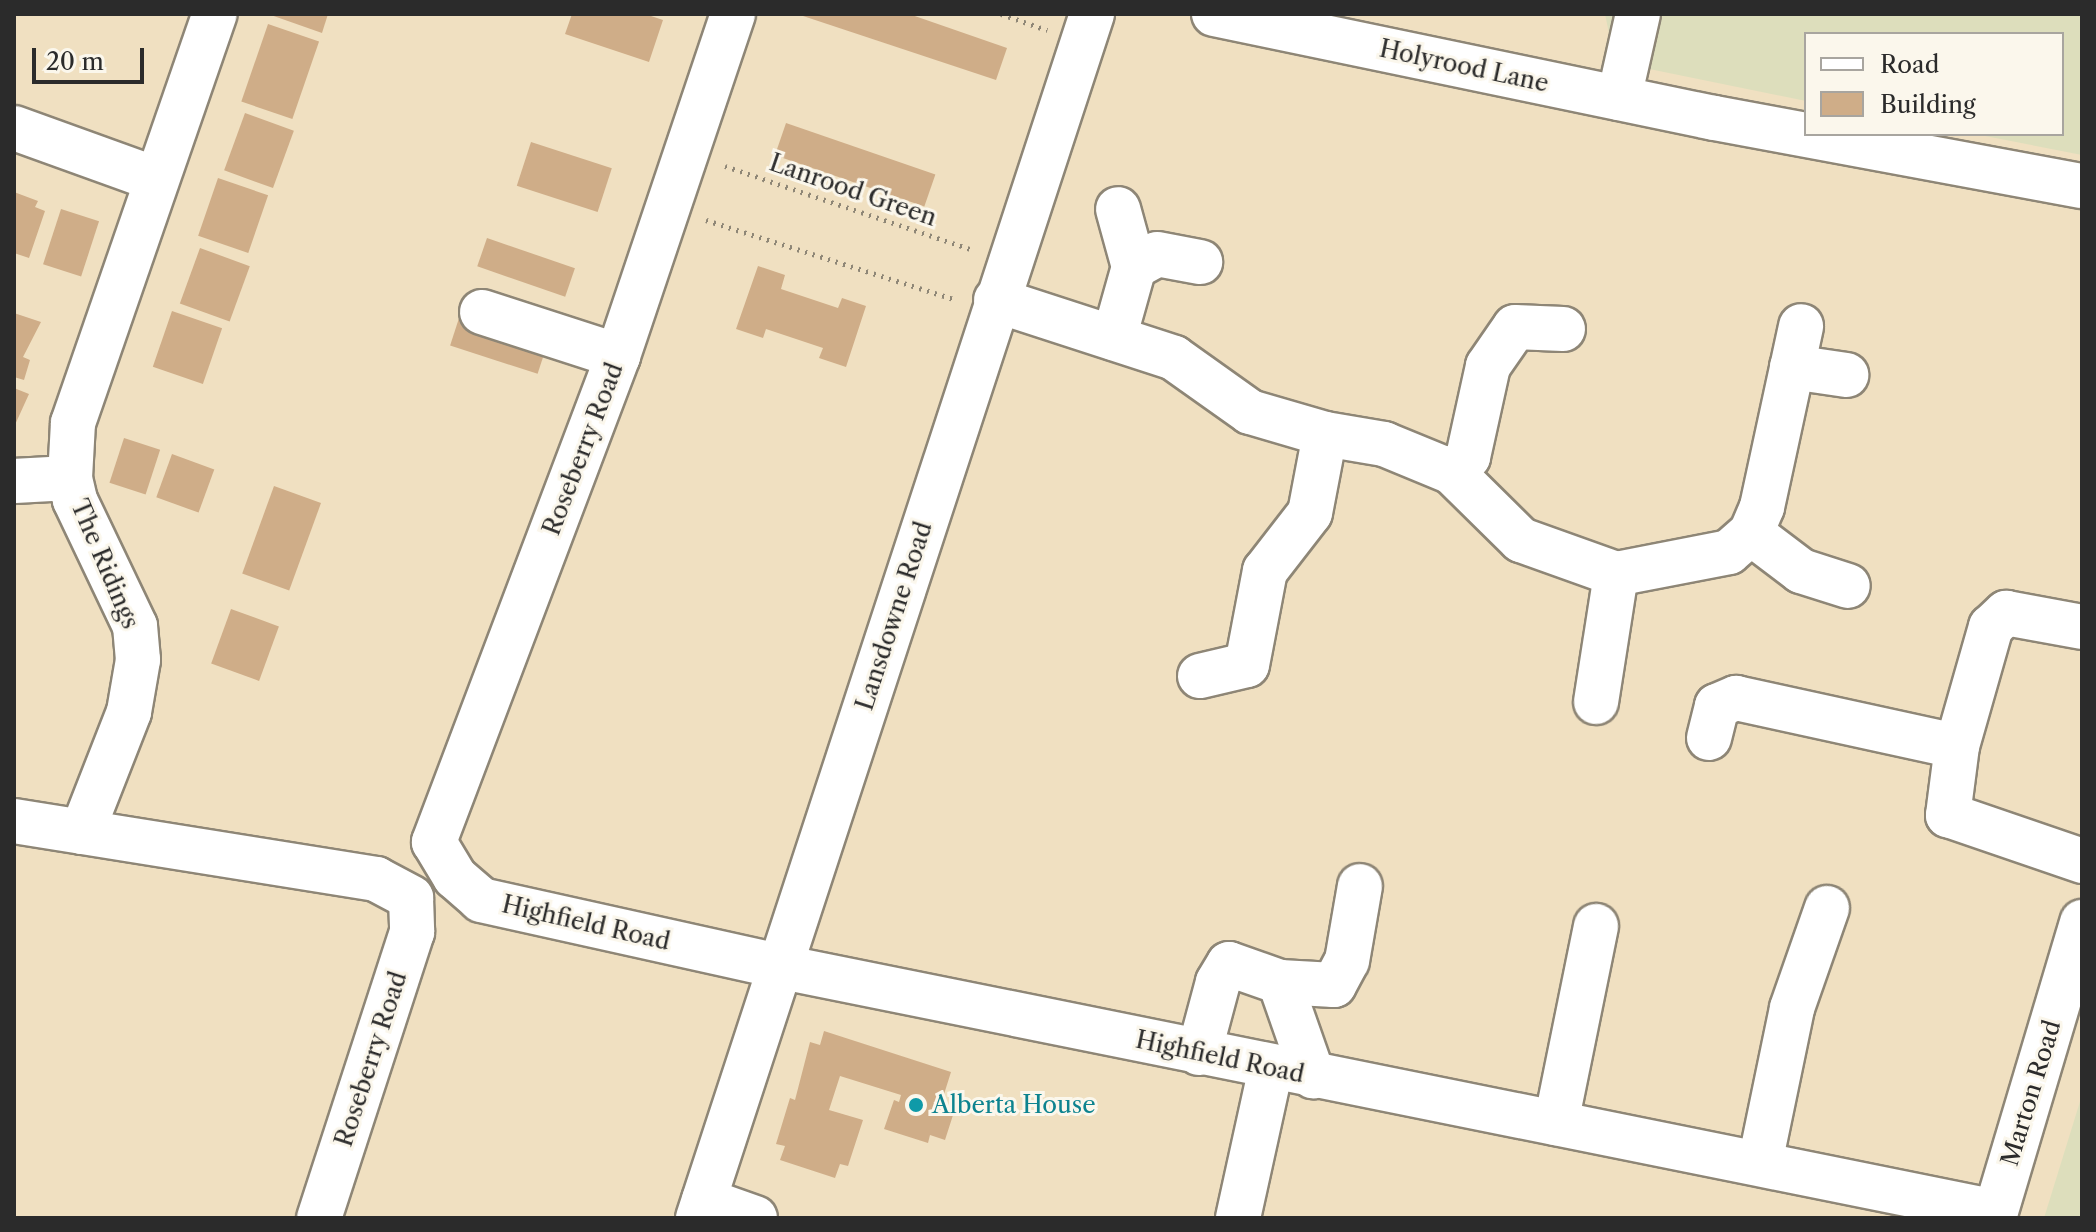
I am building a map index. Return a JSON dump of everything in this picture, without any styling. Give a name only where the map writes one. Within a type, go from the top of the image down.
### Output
[{"type":"street","name":"The Ridings","points":[[82,832],[129,712],[138,660],[135,626],[70,478],[73,423],[215,14]]},
{"type":"street","name":"Roseberry Road","points":[[455,877],[434,842],[618,356],[733,14]]},
{"type":"street","name":"Lansdowne Road","points":[[701,1209],[1092,14]]},
{"type":"street","name":"Holyrood Lane","points":[[1214,14],[1804,135]]},
{"type":"street","points":[[1619,98],[1638,14]]},
{"type":"street","points":[[14,128],[156,179]]},
{"type":"street","name":"Holyrood Lane","points":[[1811,136],[2082,186]]},
{"type":"street","points":[[1114,338],[1134,267],[1118,209]]},
{"type":"street","points":[[1134,267],[1157,254],[1200,262]]},
{"type":"street","points":[[999,291],[1114,338],[1174,358],[1250,412],[1325,434],[1384,444],[1452,472],[1521,540],[1616,574],[1729,552],[1751,533],[1762,507],[1796,346],[1846,375]]},
{"type":"street","points":[[482,312],[618,356]]},
{"type":"street","points":[[1452,472],[1468,457],[1488,366],[1515,327],[1563,329]]},
{"type":"street","points":[[1200,676],[1259,676],[1265,571],[1310,513],[1325,434]]},
{"type":"street","name":"The Ridings","points":[[14,481],[70,478]]},
{"type":"street","points":[[1751,533],[1801,571],[1848,586]]},
{"type":"street","points":[[1596,702],[1616,574]]},
{"type":"street","points":[[2082,627],[2006,613],[1991,627],[1957,746],[1948,815],[2082,861]]},
{"type":"street","points":[[1709,738],[1717,706],[1736,698],[1957,746]]},
{"type":"street","points":[[14,821],[82,832]]},
{"type":"street","name":"Roseberry Road","points":[[82,832],[376,879],[411,898],[412,932],[319,1218]]},
{"type":"street","name":"Highfield Road","points":[[455,877],[481,900],[782,967],[1271,1068],[1760,1163],[1995,1215]]},
{"type":"street","points":[[1199,1053],[1218,982],[1229,964],[1280,982],[1334,985],[1347,961],[1360,886]]},
{"type":"street","points":[[1760,1163],[1792,1008],[1827,908]]},
{"type":"street","name":"Marton Road","points":[[1995,1215],[2082,922]]},
{"type":"street","points":[[1556,1123],[1596,926]]},
{"type":"street","points":[[1280,982],[1313,1076]]},
{"type":"street","points":[[1238,1218],[1271,1068]]},
{"type":"street","points":[[701,1209],[755,1218]]},
{"type":"path","name":"Lanrood Green","points":[[686,153],[999,291]]},
{"type":"path","points":[[667,208],[999,291]]},
{"type":"shaded area","points":[[1605,14],[2082,14],[2082,155],[1985,136],[2064,136],[2064,32],[1804,32],[1804,101],[1615,62]]},
{"type":"shaded area","points":[[2082,1095],[2082,1218],[2044,1218]]},
{"type":"building","points":[[268,14],[328,14],[322,33]]},
{"type":"building","points":[[572,14],[645,14],[663,20],[649,62],[565,34]]},
{"type":"building","points":[[797,14],[909,14],[1007,48],[996,80]]},
{"type":"building","points":[[268,24],[319,42],[292,119],[241,102]]},
{"type":"building","points":[[245,113],[294,131],[273,188],[224,170]]},
{"type":"building","points":[[786,123],[935,174],[924,207],[775,155]]},
{"type":"building","points":[[531,142],[612,168],[598,212],[517,186]]},
{"type":"building","points":[[218,178],[268,195],[248,253],[198,236]]},
{"type":"building","points":[[14,192],[38,201],[35,207],[45,211],[29,258],[14,253]]},
{"type":"building","points":[[61,209],[99,221],[81,277],[43,264]]},
{"type":"building","points":[[487,238],[575,268],[565,297],[477,266]]},
{"type":"building","points":[[200,248],[250,266],[230,322],[180,303]]},
{"type":"building","points":[[758,266],[785,275],[781,289],[838,308],[842,298],[866,306],[846,367],[819,358],[823,348],[766,329],[763,338],[736,329]]},
{"type":"building","points":[[172,311],[222,328],[203,384],[153,367]]},
{"type":"building","points":[[14,313],[41,322],[23,357],[30,360],[24,380],[14,377]]},
{"type":"building","points":[[460,315],[547,343],[538,374],[450,345]]},
{"type":"building","points":[[14,388],[29,394],[14,427]]},
{"type":"building","points":[[124,438],[160,450],[146,494],[109,483]]},
{"type":"building","points":[[172,454],[214,469],[199,513],[156,497]]},
{"type":"building","points":[[274,486],[321,503],[289,590],[242,573]]},
{"type":"building","points":[[231,609],[279,626],[259,681],[211,664]]},
{"type":"building","name":"Alberta House","points":[[824,1031],[951,1072],[940,1107],[954,1112],[945,1140],[930,1135],[928,1143],[884,1129],[894,1100],[899,1102],[901,1095],[840,1076],[829,1110],[863,1120],[848,1166],[840,1164],[835,1178],[780,1160],[785,1146],[776,1144],[790,1098],[795,1100],[810,1042],[820,1045]]},
{"type":"place","name":"Alberta House","points":[[916,1105]]}]
